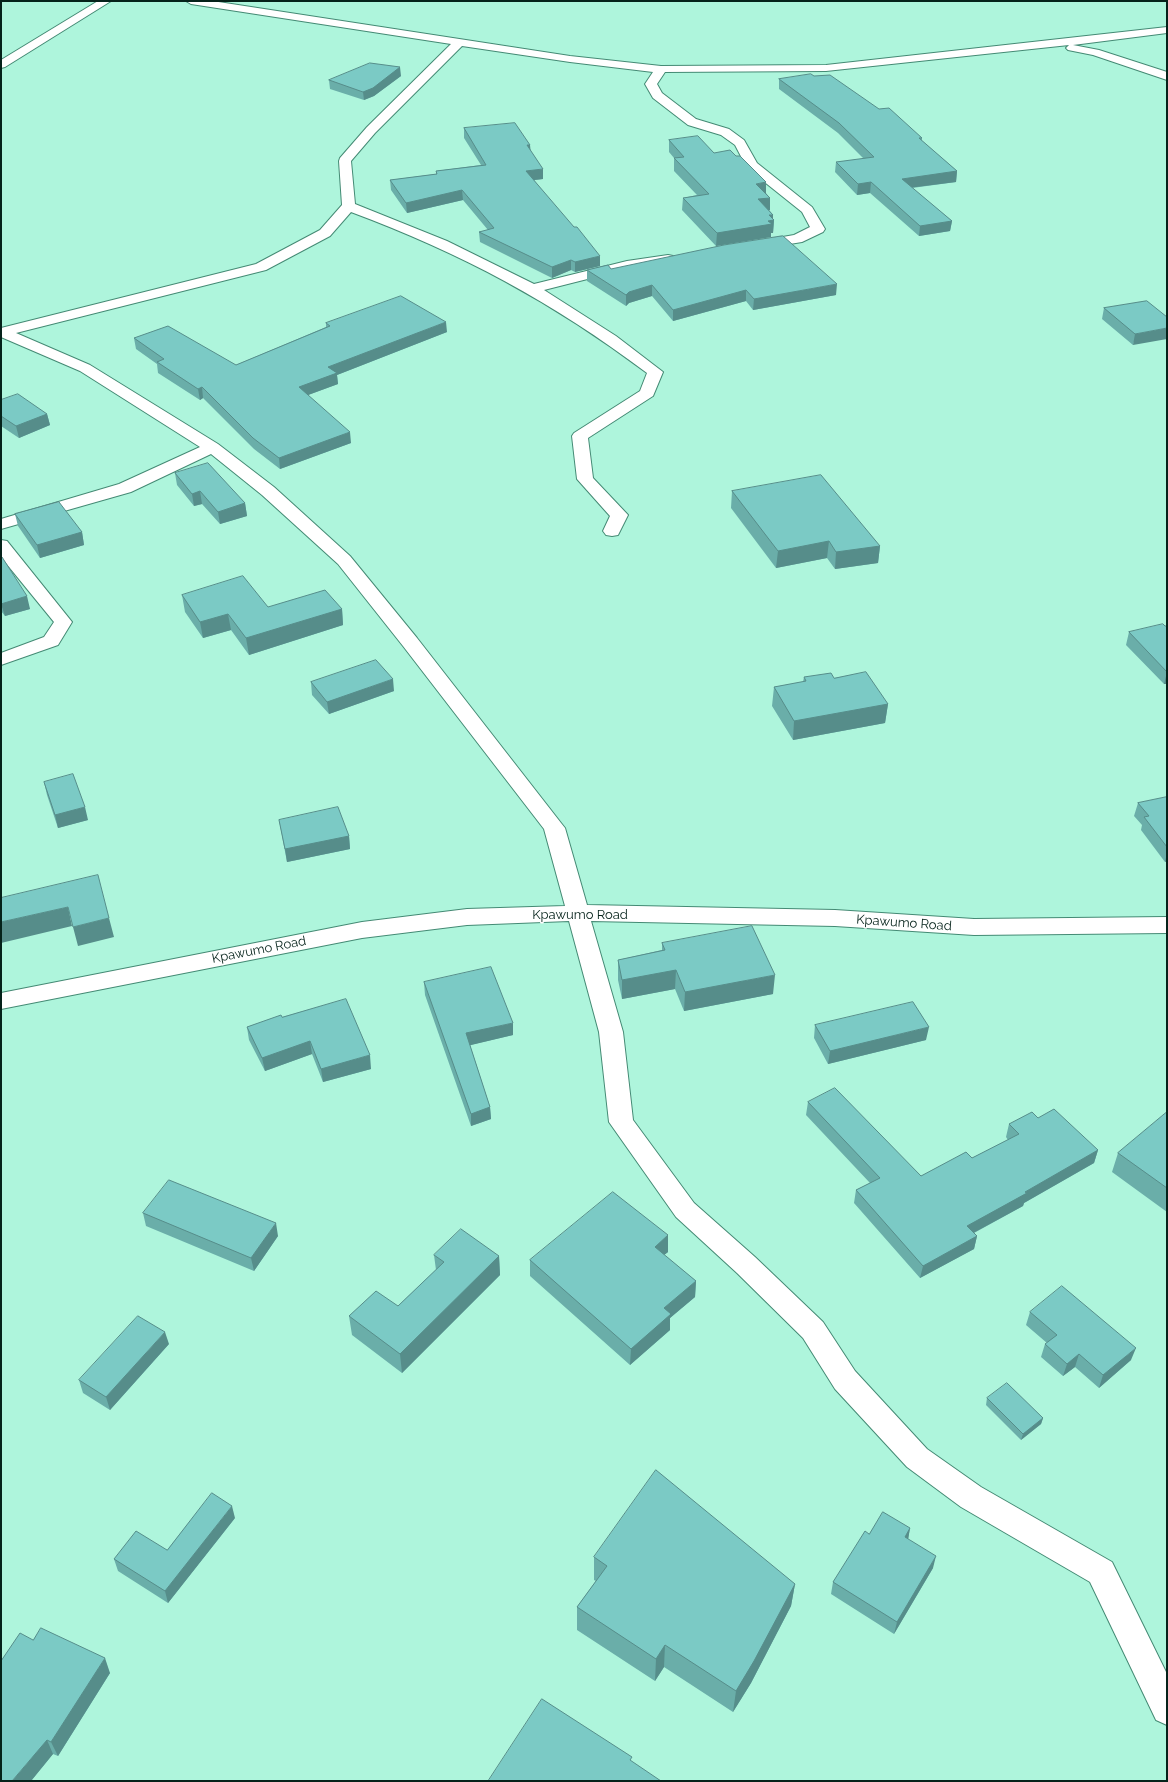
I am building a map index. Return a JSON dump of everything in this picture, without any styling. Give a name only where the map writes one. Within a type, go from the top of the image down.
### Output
[{"type":"street","points":[[1,65],[106,1]]},
{"type":"street","points":[[191,1],[570,59],[661,69],[826,68],[1167,30]]},
{"type":"street","points":[[2,332],[261,267],[326,233],[349,206],[345,161],[371,130],[460,42]]},
{"type":"street","points":[[1052,44],[1095,52],[1167,76]]},
{"type":"street","points":[[661,69],[651,84],[657,95],[692,122],[725,132],[740,143],[752,165],[807,210],[818,229],[797,239],[743,247]]},
{"type":"street","points":[[349,206],[400,225],[532,289],[612,340],[656,372],[647,393],[580,436],[586,479],[619,516],[612,531]]},
{"type":"street","points":[[532,289],[626,265],[681,257]]},
{"type":"street","points":[[2,332],[85,368],[212,447],[268,491],[344,560],[410,642],[554,828],[579,913],[611,1032],[621,1122],[685,1210],[746,1265],[813,1330],[845,1380],[917,1458],[971,1497],[1101,1572],[1167,1709]]},
{"type":"street","points":[[1,524],[125,488],[212,447]]},
{"type":"street","points":[[1,545],[63,622],[51,641],[1,659]]},
{"type":"street","name":"Kpawumo Road","points":[[1,1001],[362,930],[467,917],[579,913],[835,918],[974,927],[1167,925]]},
{"type":"building","points":[[370,63],[400,67],[373,88],[363,92],[329,80]]},
{"type":"building","points":[[811,74],[814,76],[830,75],[879,109],[889,108],[922,138],[919,138],[957,171],[902,179],[952,221],[920,226],[871,182],[858,184],[836,162],[874,157],[839,123],[779,79]]},
{"type":"building","points":[[515,123],[530,145],[527,145],[543,169],[526,171],[574,227],[577,227],[600,256],[575,262],[571,260],[552,267],[479,232],[494,228],[462,190],[406,203],[390,180],[437,174],[436,171],[486,165],[464,128]]},
{"type":"building","points":[[698,136],[714,153],[730,150],[736,156],[740,156],[766,182],[756,184],[770,198],[758,199],[773,215],[769,215],[774,220],[768,221],[772,224],[717,233],[683,198],[709,194],[674,158],[684,157],[669,140]]},
{"type":"building","points":[[783,236],[837,284],[754,299],[746,290],[673,310],[652,285],[629,292],[626,295],[587,270],[608,265],[611,269],[724,245]]},
{"type":"building","points":[[401,296],[446,322],[328,367],[337,373],[299,387],[350,432],[279,458],[253,438],[202,387],[198,389],[157,362],[164,359],[134,338],[168,326],[236,365],[330,326],[326,323]]},
{"type":"building","points":[[1147,301],[1167,317],[1167,328],[1135,334],[1104,308]]},
{"type":"building","points":[[18,394],[47,414],[16,426],[1,416],[1,400]]},
{"type":"building","points":[[208,463],[245,503],[218,512],[200,491],[192,494],[175,473]]},
{"type":"building","points":[[821,475],[880,546],[836,552],[829,541],[778,551],[732,491]]},
{"type":"building","points":[[59,502],[82,532],[37,545],[15,514]]},
{"type":"building","points":[[1,557],[27,596],[1,604]]},
{"type":"building","points":[[243,576],[268,607],[325,590],[342,609],[246,638],[228,614],[200,622],[182,595]]},
{"type":"building","points":[[1163,624],[1167,626],[1167,672],[1129,632]]},
{"type":"building","points":[[376,660],[393,679],[327,702],[311,682]]},
{"type":"building","points":[[866,672],[888,704],[794,721],[774,687],[806,681],[804,677],[831,673],[834,678]]},
{"type":"building","points":[[73,774],[85,807],[55,815],[44,782]]},
{"type":"building","points":[[1167,797],[1167,847],[1144,817],[1149,816],[1138,803]]},
{"type":"building","points":[[338,807],[349,836],[285,849],[279,820]]},
{"type":"building","points":[[98,875],[109,918],[73,927],[68,907],[1,922],[1,898]]},
{"type":"building","points":[[752,926],[775,975],[685,992],[676,970],[622,980],[618,960],[665,950],[662,943]]},
{"type":"building","points":[[491,967],[513,1023],[466,1033],[490,1107],[471,1114],[424,982]]},
{"type":"building","points":[[346,999],[370,1055],[321,1069],[310,1041],[262,1058],[247,1027],[281,1015],[282,1017]]},
{"type":"building","points":[[913,1002],[929,1027],[830,1051],[815,1025]]},
{"type":"building","points":[[835,1088],[921,1176],[966,1152],[972,1158],[1019,1134],[1009,1124],[1032,1112],[1038,1118],[1054,1109],[1098,1150],[1025,1192],[1027,1193],[967,1226],[977,1236],[923,1266],[856,1190],[880,1178],[808,1102]]},
{"type":"building","points":[[1167,1112],[1167,1188],[1118,1153]]},
{"type":"building","points":[[169,1180],[276,1223],[251,1258],[143,1213]]},
{"type":"building","points":[[613,1192],[668,1235],[655,1247],[696,1281],[664,1308],[671,1314],[631,1349],[530,1260]]},
{"type":"building","points":[[461,1229],[499,1256],[400,1354],[349,1316],[376,1291],[398,1306],[444,1262],[434,1255]]},
{"type":"building","points":[[1062,1286],[1136,1348],[1103,1375],[1079,1354],[1067,1364],[1045,1344],[1057,1335],[1030,1312]]},
{"type":"building","points":[[138,1316],[165,1332],[106,1397],[79,1380]]},
{"type":"building","points":[[1007,1383],[1043,1418],[1023,1434],[987,1398]]},
{"type":"building","points":[[656,1470],[795,1584],[754,1661],[736,1691],[665,1645],[656,1659],[577,1607],[607,1566],[594,1557]]},
{"type":"building","points":[[212,1493],[232,1506],[165,1591],[114,1559],[136,1531],[167,1550]]},
{"type":"building","points":[[883,1512],[910,1528],[905,1537],[936,1556],[897,1622],[833,1582],[865,1531],[869,1534]]},
{"type":"building","points":[[41,1628],[105,1658],[51,1742],[47,1740],[12,1781],[1,1781],[1,1661],[20,1633],[33,1640]]},
{"type":"building","points":[[542,1699],[632,1757],[630,1760],[661,1781],[490,1781],[489,1780]]}]
